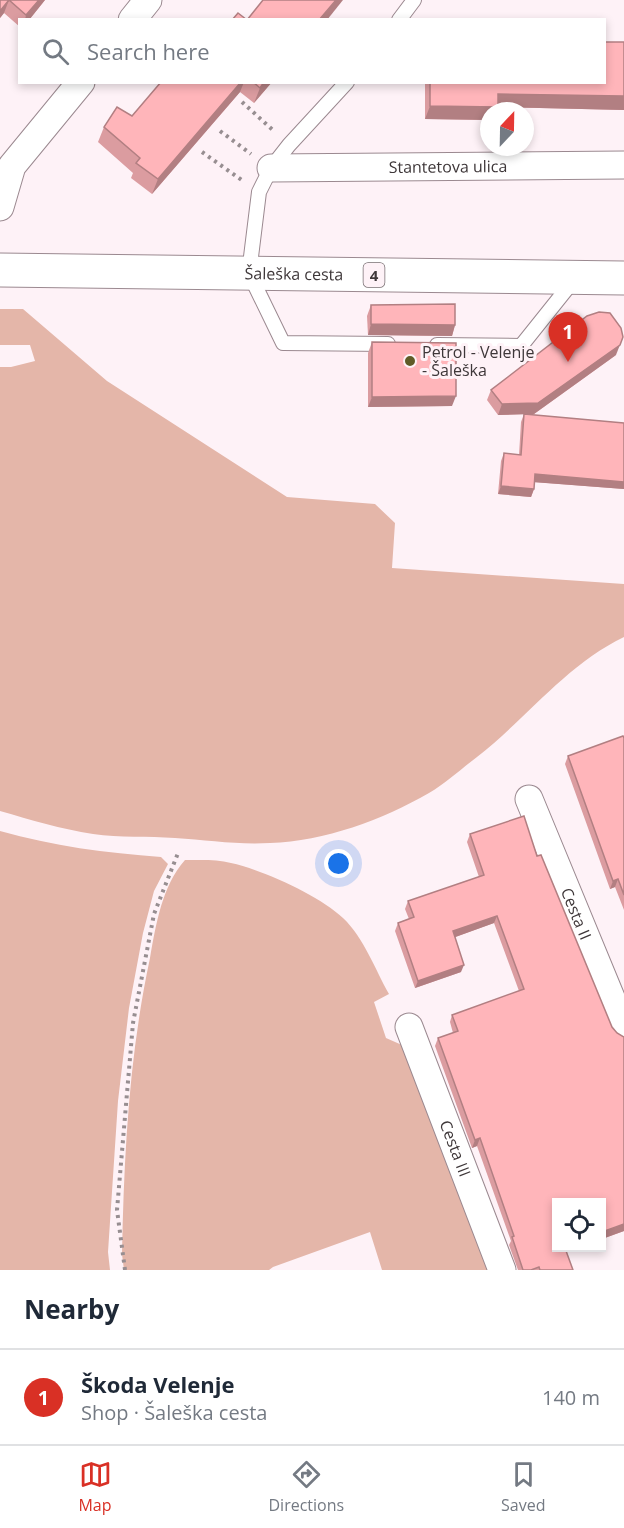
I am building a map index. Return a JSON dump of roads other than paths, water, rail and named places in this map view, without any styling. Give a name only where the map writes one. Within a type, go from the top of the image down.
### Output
[{"type":"main road","name":"Šaleška cesta","points":[[0,270],[624,278]]},
{"type":"street","points":[[134,18],[148,0]]},
{"type":"street","points":[[0,207],[12,166],[79,84]]},
{"type":"street","name":"Stantetova ulica","points":[[265,180],[624,165]]},
{"type":"street","name":"Cesta II","points":[[529,798],[624,1029]]},
{"type":"street","name":"Cesta III","points":[[410,1027],[502,1270]]},
{"type":"lane","points":[[400,18],[414,0]]},
{"type":"lane","points":[[345,84],[289,144],[265,180],[249,273],[264,299],[283,343],[402,344]]},
{"type":"lane","points":[[426,345],[521,346],[575,278]]},
{"type":"place","name":"Petrol - Velenje - Šaleška","points":[[410,361]]},
{"type":"place","name":"Škoda Velenje","points":[[568,362]]}]
